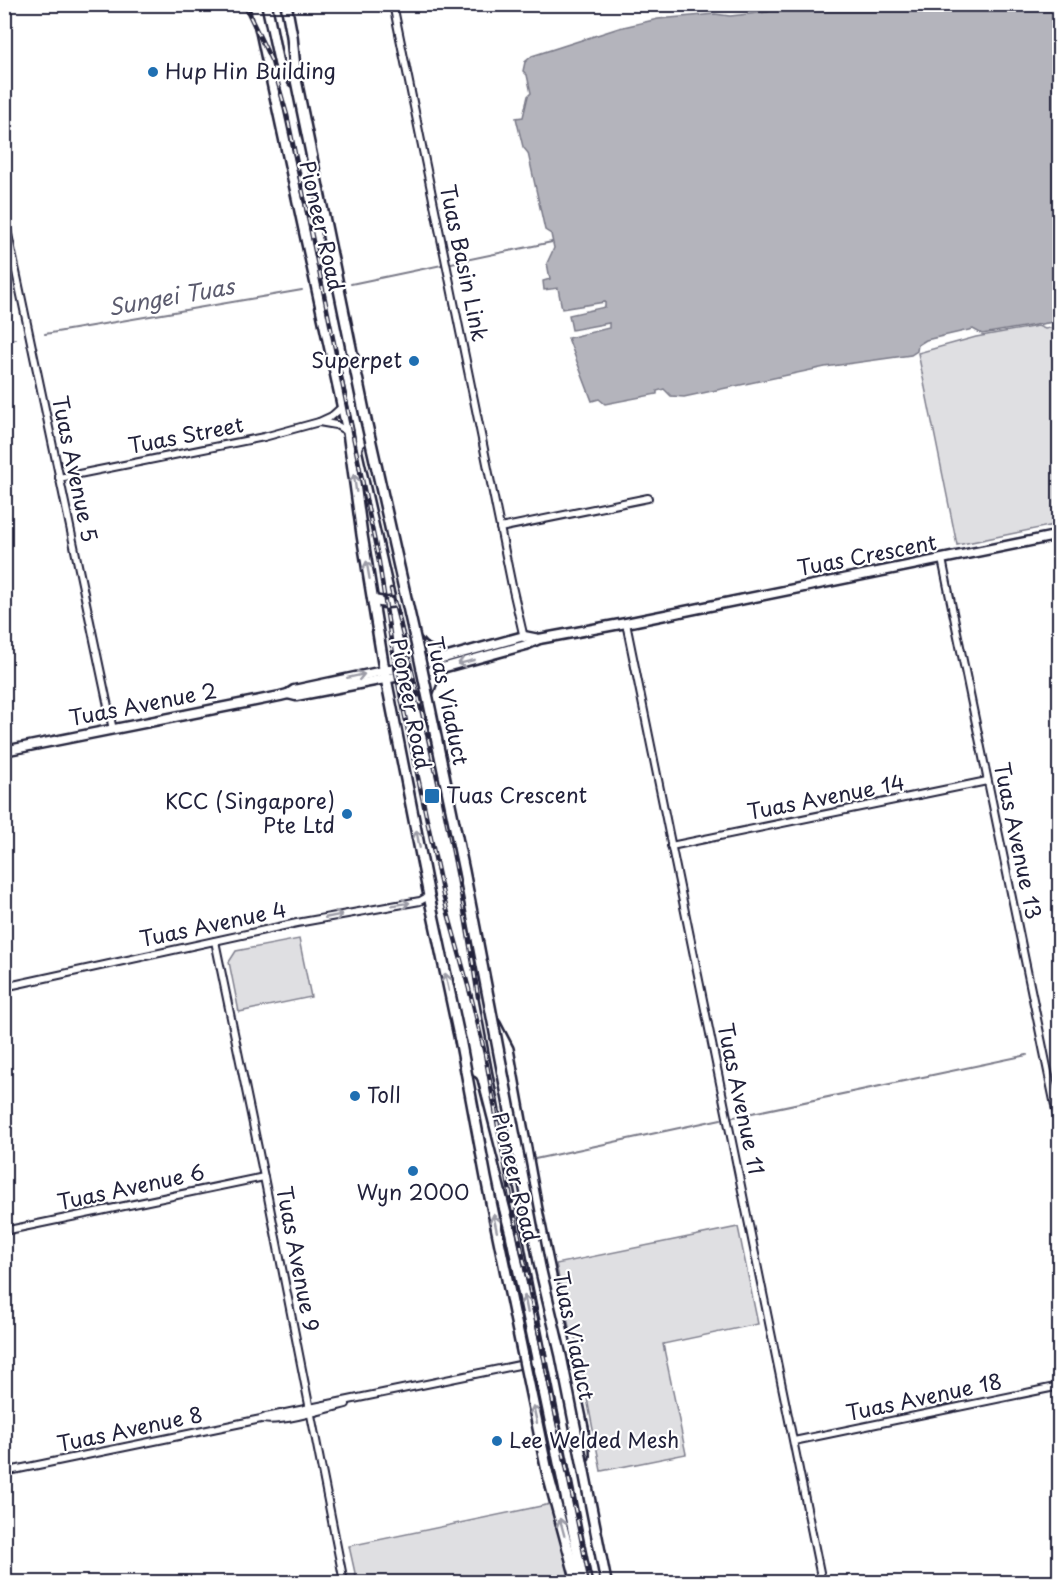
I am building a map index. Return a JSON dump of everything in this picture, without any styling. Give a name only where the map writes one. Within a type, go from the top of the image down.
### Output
[{"type":"main road","name":"Pioneer Road","points":[[255,4],[348,432],[373,600],[429,896],[460,1039],[511,1234],[584,1582]]},
{"type":"main road","name":"Pioneer Road","points":[[278,4],[359,406],[459,859],[492,1047],[598,1582]]},
{"type":"main road","name":"Tuas Viaduct","points":[[286,4],[296,80],[464,872],[540,1267],[561,1356],[606,1582]]},
{"type":"main road","points":[[373,600],[389,603],[401,597]]},
{"type":"main road","points":[[409,634],[443,663],[425,700]]},
{"type":"main road","points":[[494,1022],[508,1049],[538,1215],[583,1428],[584,1517]]},
{"type":"main road","points":[[460,1039],[486,1178],[547,1471],[577,1582]]},
{"type":"street","name":"Tuas Basin Link","points":[[393,4],[512,588],[525,641]]},
{"type":"street","name":"Tuas Avenue 5","points":[[4,215],[113,730]]},
{"type":"street","name":"Tuas Street","points":[[59,478],[264,437],[319,422],[333,416],[342,407]]},
{"type":"street","points":[[319,422],[336,425],[348,432]]},
{"type":"street","points":[[500,528],[648,498]]},
{"type":"street","name":"Tuas Crescent","points":[[386,674],[443,663],[525,641],[626,623],[1059,535]]},
{"type":"street","name":"Tuas Avenue 13","points":[[942,559],[1059,1130]]},
{"type":"street","name":"Tuas Avenue 11","points":[[626,623],[822,1582]]},
{"type":"street","name":"Tuas Avenue 2","points":[[4,751],[288,694],[296,696],[386,674]]},
{"type":"street","name":"Tuas Avenue 14","points":[[671,846],[987,781]]},
{"type":"street","name":"Tuas Avenue 4","points":[[4,987],[297,923],[420,901],[429,896]]},
{"type":"street","name":"Tuas Avenue 9","points":[[215,941],[344,1582]]},
{"type":"street","name":"Tuas Avenue 6","points":[[4,1231],[264,1177]]},
{"type":"street","name":"Tuas Avenue 8","points":[[4,1472],[266,1417],[310,1411],[553,1358]]},
{"type":"street","name":"Tuas Avenue 18","points":[[794,1442],[1059,1386]]},
{"type":"shaded area","points":[[774,4],[1059,5],[1059,321],[982,334],[973,329],[926,340],[918,345],[917,351],[911,355],[825,367],[684,397],[671,396],[664,389],[657,391],[657,394],[605,404],[599,399],[592,401],[568,338],[609,328],[609,323],[572,330],[569,315],[605,307],[605,302],[562,309],[558,288],[544,290],[543,281],[550,279],[547,263],[554,248],[551,234],[545,230],[528,153],[523,147],[516,118],[523,117],[528,96],[531,93],[527,75],[523,71],[525,62],[532,56],[619,28],[658,19],[768,12]]},
{"type":"shaded area","points":[[1038,326],[1045,329],[1059,326],[1059,524],[957,545],[918,353],[976,337]]},
{"type":"shaded area","points":[[299,939],[311,997],[239,1012],[229,962],[236,951]]},
{"type":"shaded area","points":[[738,1227],[758,1324],[663,1344],[686,1454],[601,1471],[574,1331],[570,1332],[556,1264]]},
{"type":"shaded area","points":[[551,1504],[571,1582],[357,1582],[349,1546]]},
{"type":"waterway","name":"Sungei Tuas","points":[[351,284],[552,242]]},
{"type":"waterway","name":"Sungei Tuas","points":[[45,334],[302,290]]},
{"type":"waterway","points":[[4,342],[15,339]]},
{"type":"waterway","points":[[733,1117],[1027,1055]]},
{"type":"waterway","points":[[535,1159],[721,1119]]},
{"type":"railway","points":[[244,4],[272,62],[287,115],[379,562],[403,707],[443,895],[485,1054],[511,1198],[590,1582]]},
{"type":"railway","points":[[391,589],[446,817],[478,997]]},
{"type":"place","name":"Hup Hin Building","points":[[153,72]]},
{"type":"place","name":"Superpet","points":[[414,361]]},
{"type":"place","name":"Tuas Crescent","points":[[432,796]]},
{"type":"place","name":"KCC (Singapore) Pte Ltd","points":[[347,814]]},
{"type":"place","name":"Toll","points":[[355,1096]]},
{"type":"place","name":"Wyn 2000","points":[[413,1171]]},
{"type":"place","name":"Lee Welded Mesh","points":[[497,1441]]}]
